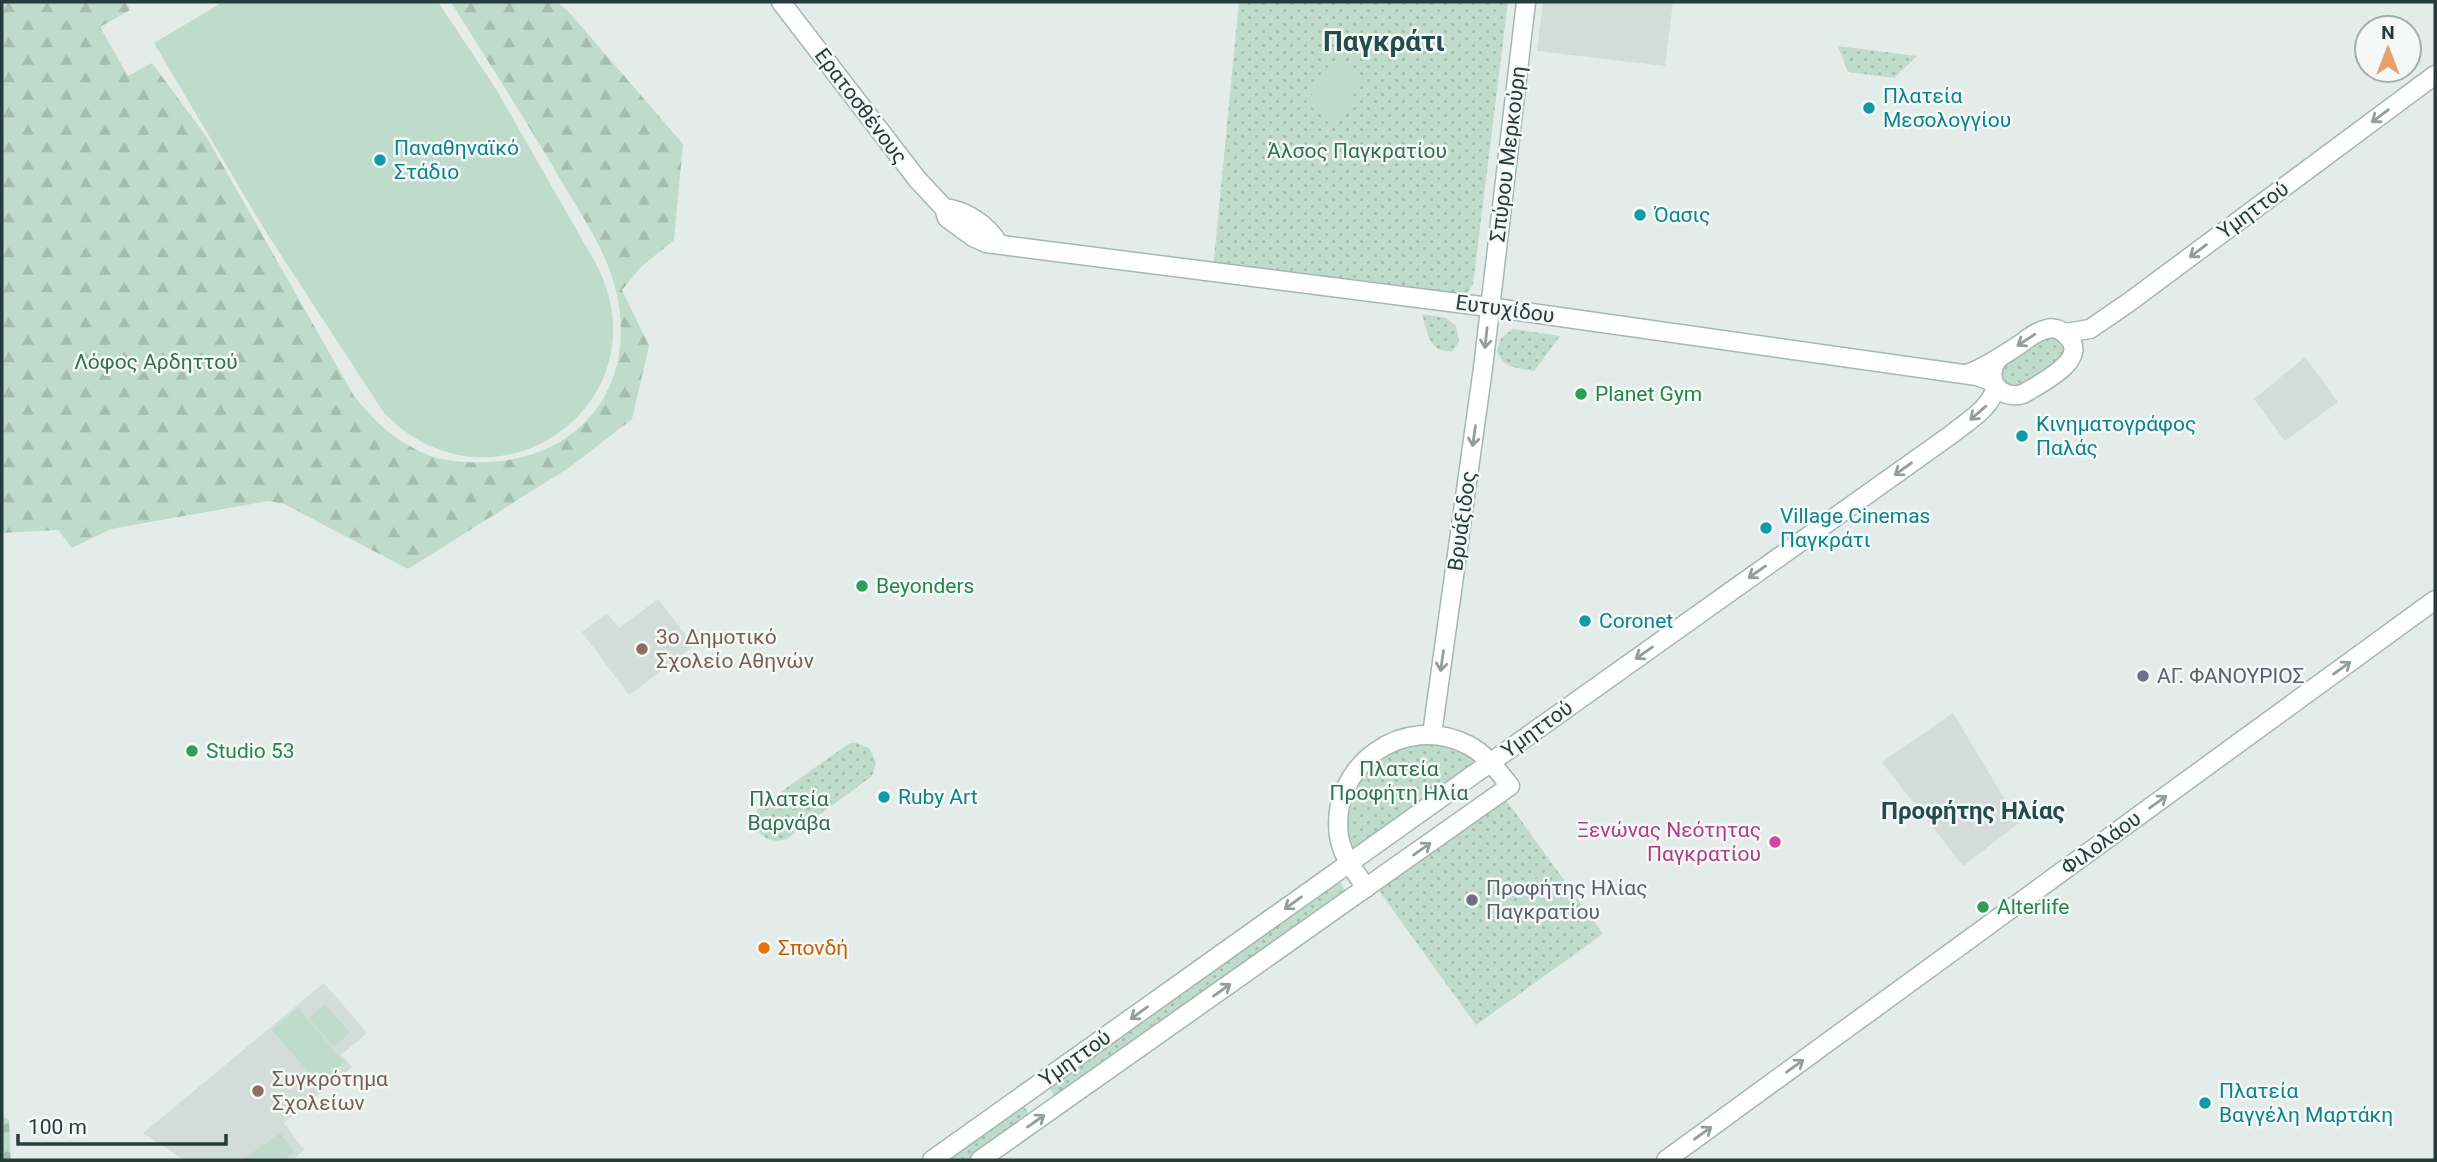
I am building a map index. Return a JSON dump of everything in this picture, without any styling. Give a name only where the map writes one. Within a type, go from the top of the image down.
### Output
[{"type":"main road","name":"Ερατοσθένους","points":[[782,2],[917,179],[944,208],[947,218],[986,243],[1016,248]]},
{"type":"main road","name":"Σπύρου Μερκούρη","points":[[1489,307],[1526,2]]},
{"type":"main road","name":"Υμηττού","points":[[1967,374],[2045,329],[2052,328],[2065,333],[2090,328],[2129,303],[2435,75]]},
{"type":"main road","name":"Ευτυχίδου","points":[[1016,248],[1489,307],[1967,374],[1994,384],[2008,396],[2023,394],[2066,366],[2073,353],[2073,346],[2065,333]]},
{"type":"main road","name":"Βρυάξιδος","points":[[1432,734],[1483,369],[1489,307]]},
{"type":"main road","name":"Υμηττού","points":[[932,1160],[1952,434],[1993,397],[1993,368],[2001,356]]},
{"type":"main road","name":"Φιλολάου","points":[[1665,1160],[2435,600]]},
{"type":"main road","points":[[1366,888],[1348,863],[1341,845],[1338,820],[1343,794],[1353,773],[1368,756],[1407,736],[1432,734],[1471,746],[1491,762]]},
{"type":"main road","name":"Υμηττού","points":[[980,1160],[1510,786],[1491,762]]},
{"type":"shaded area","points":[[1543,2],[1673,2],[1665,66],[1537,51]]},
{"type":"shaded area","points":[[2305,357],[2338,402],[2285,441],[2254,399]]},
{"type":"shaded area","name":"3ο Δημοτικό Σχολείο Αθηνών","points":[[658,599],[694,646],[629,695],[582,632],[607,613],[619,628]]},
{"type":"shaded area","points":[[1953,713],[2019,823],[1963,866],[1882,762]]},
{"type":"shaded area","name":"Συγκρότημα Σχολείων","points":[[324,983],[367,1033],[341,1055],[352,1067],[284,1123],[304,1150],[292,1160],[184,1160],[143,1133]]},
{"type":"green space","name":"Λόφος Αρδηττού","points":[[2,2],[126,2],[130,10],[100,27],[128,76],[152,63],[206,136],[354,396],[382,427],[425,454],[461,462],[489,462],[523,457],[552,446],[577,430],[596,409],[611,384],[619,356],[621,325],[616,291],[600,248],[535,136],[451,2],[557,2],[568,11],[683,144],[674,240],[641,267],[622,290],[649,346],[632,419],[570,467],[408,569],[284,504],[268,501],[111,529],[72,548],[58,530],[2,533]]},
{"type":"green space","name":"Παναθηναϊκό Στάδιο","points":[[223,2],[438,2],[496,89],[595,262],[612,313],[609,360],[590,401],[559,432],[519,452],[474,457],[428,445],[384,413],[266,232],[154,43]]},
{"type":"green space","name":"Άλσος Παγκρατίου","points":[[1239,2],[1508,2],[1473,284],[1469,291],[1459,296],[1213,269]]},
{"type":"green space","points":[[1838,46],[1917,56],[1894,78],[1848,72]]},
{"type":"green space","points":[[1337,59],[1365,79],[1334,123],[1306,103]]},
{"type":"green space","points":[[1422,314],[1446,318],[1456,326],[1459,341],[1453,351],[1438,349],[1434,345]]},
{"type":"green space","points":[[1513,329],[1560,336],[1534,371],[1506,364],[1499,356],[1497,350],[1501,338]]},
{"type":"green space","points":[[2045,335],[2062,338],[2068,354],[2024,390],[2006,390],[1998,368]]},
{"type":"green space","name":"Πλατεία Προφήτη Ηλία","points":[[1432,734],[1491,762],[1359,856],[1341,845],[1338,820],[1368,756]]},
{"type":"green space","name":"Πλατεία Βαρνάβα","points":[[850,743],[870,749],[876,763],[872,776],[788,838],[772,840],[761,834],[755,822],[759,807]]},
{"type":"green space","points":[[1504,797],[1603,934],[1476,1025],[1377,888]]},
{"type":"green space","points":[[1545,872],[1575,915],[1554,930],[1524,887]]},
{"type":"green space","points":[[1334,874],[1346,891],[1056,1098],[1045,1082]]},
{"type":"green space","points":[[325,1004],[350,1033],[334,1046],[309,1018]]},
{"type":"green space","points":[[298,1008],[344,1062],[319,1084],[272,1030]]},
{"type":"green space","points":[[1019,1099],[1032,1118],[973,1160],[934,1160]]},
{"type":"green space","points":[[2,1116],[9,1120],[11,1160],[2,1160]]},
{"type":"green space","points":[[280,1133],[294,1152],[283,1160],[242,1160]]},
{"type":"place","name":"Πλατεία Μεσολογγίου","points":[[1869,108]]},
{"type":"place","name":"Παναθηναϊκό Στάδιο","points":[[380,160]]},
{"type":"place","name":"Όασις","points":[[1640,215]]},
{"type":"place","name":"Planet Gym","points":[[1581,394]]},
{"type":"place","name":"Κινηματογράφος Παλάς","points":[[2022,436]]},
{"type":"place","name":"Village Cinemas Παγκράτι","points":[[1766,528]]},
{"type":"place","name":"Beyonders","points":[[862,586]]},
{"type":"place","name":"Coronet","points":[[1585,621]]},
{"type":"place","name":"3ο Δημοτικό Σχολείο Αθηνών","points":[[642,649]]},
{"type":"place","name":"ΑΓ. ΦΑΝΟΥΡΙΟΣ","points":[[2143,676]]},
{"type":"place","name":"Studio 53","points":[[192,751]]},
{"type":"place","name":"Ruby Art","points":[[884,797]]},
{"type":"place","name":"Ξενώνας Νεότητας Παγκρατίου","points":[[1775,842]]},
{"type":"place","name":"Προφήτης Ηλίας Παγκρατίου","points":[[1472,900]]},
{"type":"place","name":"Alterlife","points":[[1983,907]]},
{"type":"place","name":"Σπονδή","points":[[764,948]]},
{"type":"place","name":"Συγκρότημα Σχολείων","points":[[258,1091]]},
{"type":"place","name":"Πλατεία Βαγγέλη Μαρτάκη","points":[[2205,1103]]},
{"type":"district","name":"Παγκράτι","points":[[1384,41]]},
{"type":"district","name":"Προφήτης Ηλίας","points":[[1973,811]]}]
